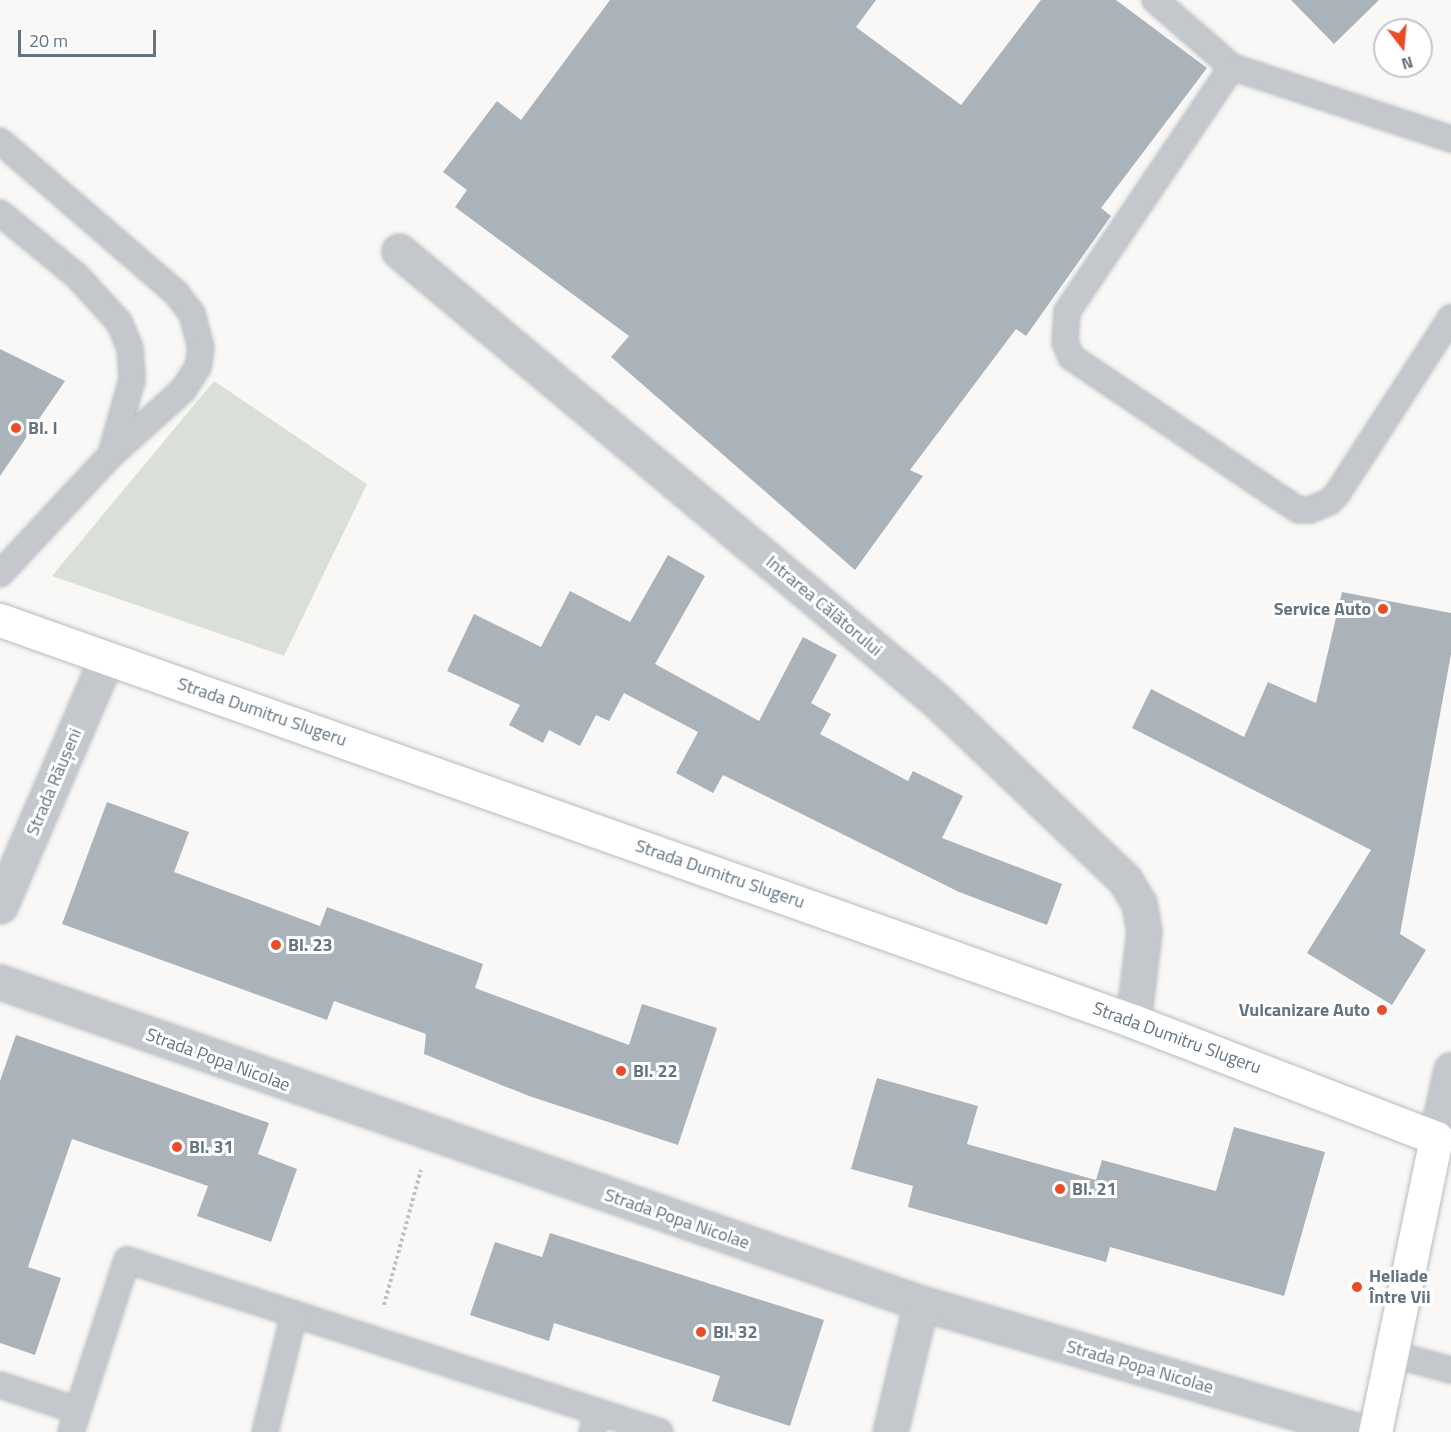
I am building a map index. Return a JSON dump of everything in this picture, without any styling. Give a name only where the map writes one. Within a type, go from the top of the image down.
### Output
[{"type":"main road","name":"Strada Dumitru Slugeru","points":[[0,620],[1133,1021],[1436,1138]]},
{"type":"main road","points":[[1375,1432],[1436,1138]]},
{"type":"street","name":"Intrarea Călătorului","points":[[399,251],[938,701],[1125,880],[1139,903],[1144,932],[1133,1021]]},
{"type":"street","name":"Strada Răușeni","points":[[0,906],[107,658]]},
{"type":"street","name":"Strada Popa Nicolae","points":[[0,982],[431,1135],[921,1303],[1362,1432]]},
{"type":"street","points":[[1436,1138],[1451,1070]]},
{"type":"street","points":[[890,1432],[921,1303]]},
{"type":"lane","points":[[1155,0],[1232,67],[1451,139]]},
{"type":"lane","points":[[1232,67],[1067,312],[1065,342],[1071,357],[1299,510],[1310,510],[1329,502],[1337,494],[1451,318]]},
{"type":"lane","points":[[0,141],[177,294],[198,330],[198,367],[183,390],[110,456],[0,574]]},
{"type":"lane","points":[[0,213],[76,276],[119,322],[130,348],[132,381],[110,456]]},
{"type":"lane","points":[[0,1385],[74,1421],[127,1260],[375,1340],[595,1422],[660,1432]]},
{"type":"lane","points":[[265,1432],[294,1314]]},
{"type":"lane","points":[[1392,1354],[1451,1370]]},
{"type":"path","points":[[375,1340],[431,1135]]},
{"type":"shaded area","points":[[214,381],[367,484],[284,656],[52,576]]},
{"type":"building","points":[[610,0],[876,0],[856,27],[961,105],[1041,0],[1116,0],[1207,68],[1101,208],[1111,216],[1026,336],[1016,329],[910,470],[923,476],[855,570],[611,357],[629,336],[455,207],[467,190],[443,172],[497,101],[521,120]]},
{"type":"building","points":[[1291,0],[1379,0],[1334,44]]},
{"type":"building","name":"Bl. I","points":[[0,349],[65,381],[0,476]]},
{"type":"building","points":[[668,555],[705,576],[655,664],[759,721],[803,637],[837,655],[811,703],[831,714],[820,734],[908,781],[913,771],[963,796],[942,838],[1062,884],[1047,925],[959,892],[723,775],[713,793],[676,773],[698,732],[624,693],[609,721],[596,715],[580,746],[549,730],[543,743],[509,725],[520,705],[447,671],[474,614],[541,647],[570,591],[630,622]]},
{"type":"building","points":[[1342,592],[1451,613],[1451,654],[1400,934],[1426,950],[1392,1005],[1307,953],[1371,850],[1132,728],[1151,689],[1244,737],[1268,682],[1316,703]]},
{"type":"building","name":"Bl. 23","points":[[107,802],[189,832],[174,872],[320,926],[327,907],[483,964],[475,988],[629,1045],[642,1004],[717,1028],[678,1145],[529,1096],[424,1054],[426,1034],[334,1001],[327,1020],[62,924]]},
{"type":"building","name":"Bl. 31","points":[[16,1035],[269,1123],[258,1154],[297,1169],[271,1242],[197,1216],[208,1186],[72,1139],[28,1267],[61,1278],[35,1355],[0,1343],[0,1081]]},
{"type":"building","name":"Bl. 21","points":[[877,1078],[978,1106],[967,1144],[1096,1180],[1102,1160],[1216,1191],[1234,1127],[1325,1152],[1284,1296],[1110,1247],[1106,1262],[908,1207],[913,1186],[851,1169]]},
{"type":"building","name":"Bl. 32","points":[[550,1233],[824,1320],[790,1426],[712,1401],[720,1376],[554,1323],[549,1341],[470,1315],[495,1242],[542,1257]]},
{"type":"place","name":"Bl. I","points":[[16,428]]},
{"type":"place","name":"Service Auto","points":[[1383,609]]},
{"type":"place","name":"Bl. 23","points":[[276,945]]},
{"type":"place","name":"Vulcanizare Auto","points":[[1382,1010]]},
{"type":"place","name":"Bl. 22","points":[[621,1071]]},
{"type":"place","name":"Bl. 31","points":[[177,1147]]},
{"type":"place","name":"Bl. 21","points":[[1060,1189]]},
{"type":"place","name":"Heliade Între Vii","points":[[1357,1287]]},
{"type":"place","name":"Bl. 32","points":[[701,1332]]}]
